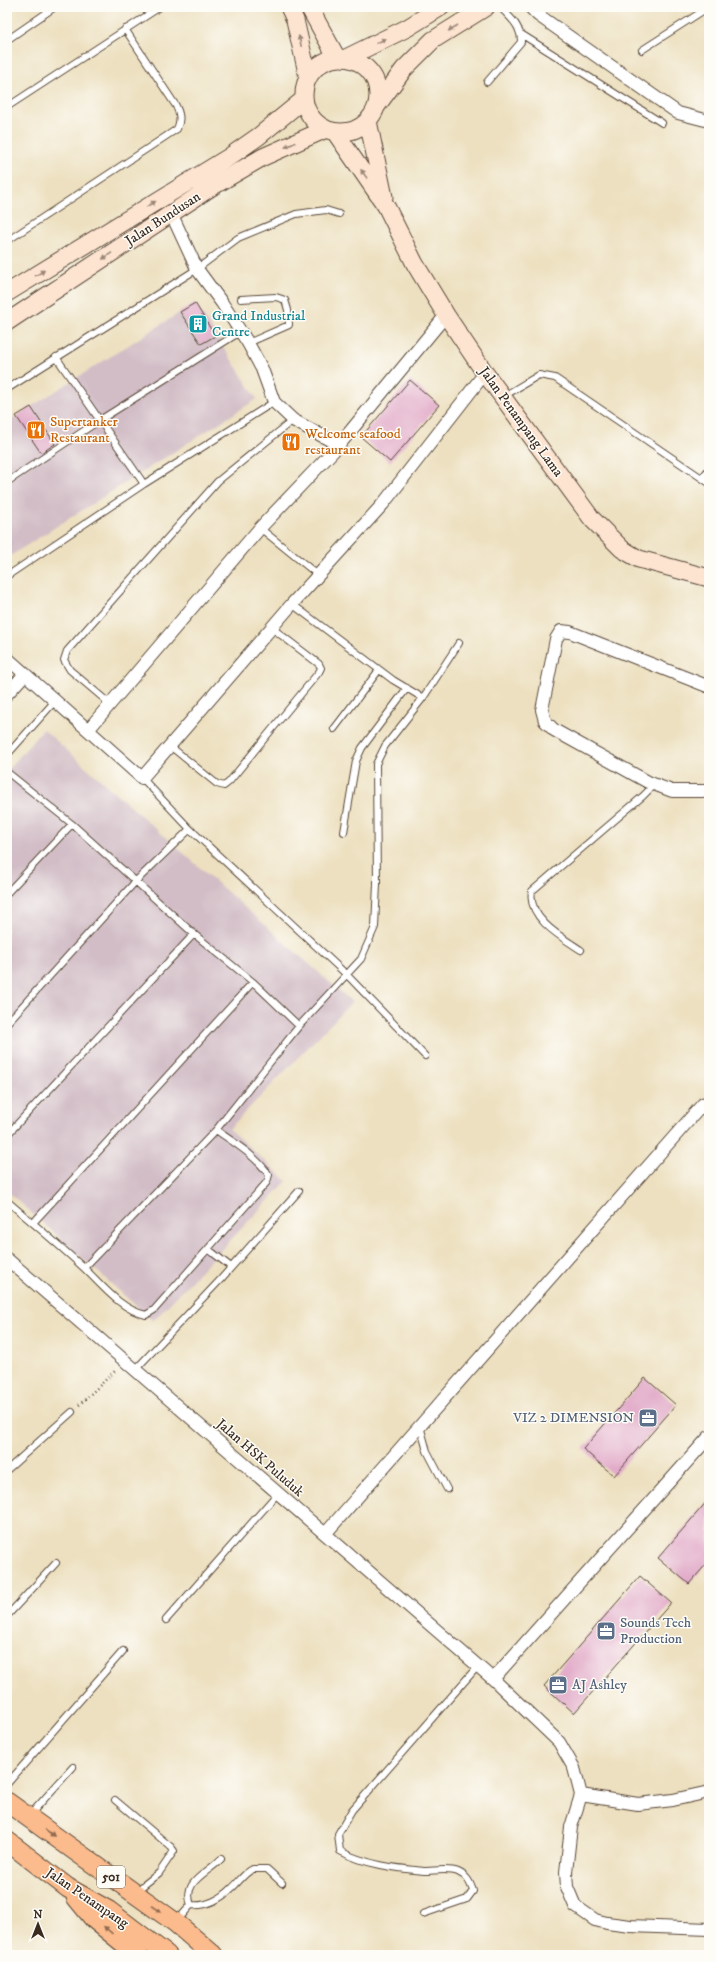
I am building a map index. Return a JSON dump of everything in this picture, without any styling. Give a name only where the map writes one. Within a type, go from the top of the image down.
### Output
[{"type":"main road","points":[[289,7],[295,20],[308,77]]},
{"type":"main road","points":[[309,7],[342,58],[361,65],[373,76],[377,86],[378,97],[372,114]]},
{"type":"main road","points":[[441,7],[407,28],[342,58],[326,61],[316,68],[308,77],[304,88],[306,108],[311,117],[318,124],[330,131],[347,132],[358,128],[372,114],[404,69],[433,40],[486,7]]},
{"type":"main road","name":"Jalan Bundusan","points":[[7,293],[229,157],[259,136],[304,99]]},
{"type":"main road","name":"Jalan Penampang Lama","points":[[372,114],[386,206]]},
{"type":"main road","name":"Jalan Penampang Lama","points":[[330,131],[386,206],[415,264],[446,315],[485,373],[592,519],[622,549],[639,558],[709,578]]},
{"type":"main road","name":"Jalan Bundusan","points":[[7,322],[171,213],[263,157],[330,131]]},
{"type":"main road","name":"501","points":[[7,1802],[176,1922],[214,1955]]},
{"type":"main road","name":"Jalan Penampang","points":[[7,1841],[68,1888],[109,1911],[167,1955]]},
{"type":"main road","points":[[96,1866],[117,1888],[118,1900],[116,1908],[109,1911]]},
{"type":"main road","points":[[68,1888],[94,1919],[138,1955]]},
{"type":"street","points":[[530,7],[544,19],[678,113],[709,121]]},
{"type":"street","points":[[171,213],[197,269],[222,302],[248,343],[262,369],[274,402],[293,420],[339,445]]},
{"type":"street","points":[[88,730],[109,703],[260,528],[339,445],[446,315]]},
{"type":"street","points":[[7,658],[142,778],[292,604],[383,504],[485,373]]},
{"type":"street","points":[[707,686],[570,632],[561,631],[556,639],[542,710],[544,722],[554,730],[655,784],[672,791],[709,792]]},
{"type":"street","points":[[7,694],[25,674]]},
{"type":"street","points":[[325,1534],[420,1426],[465,1372],[703,1104],[709,1102]]},
{"type":"street","name":"Jalan HSK Puluduk","points":[[7,1259],[493,1679],[559,1742],[574,1768],[580,1795]]},
{"type":"street","points":[[493,1679],[709,1437]]},
{"type":"street","points":[[709,1792],[673,1800],[638,1804],[580,1795],[571,1826],[566,1872],[567,1887],[575,1906],[595,1920],[630,1926],[709,1929]]},
{"type":"lane","points":[[7,38],[10,38],[55,7]]},
{"type":"lane","points":[[7,107],[160,7]]},
{"type":"lane","points":[[487,82],[521,42],[521,34],[518,24],[500,7]]},
{"type":"lane","points":[[642,50],[708,7]]},
{"type":"lane","points":[[7,241],[177,129],[180,122],[180,113],[125,29]]},
{"type":"lane","points":[[521,34],[662,123]]},
{"type":"lane","points":[[7,388],[197,269],[238,238],[296,214],[326,210],[339,214]]},
{"type":"lane","points":[[241,299],[276,297],[285,300],[288,310],[289,325],[248,343]]},
{"type":"lane","points":[[7,482],[100,420],[240,332]]},
{"type":"lane","points":[[56,357],[144,484]]},
{"type":"lane","points":[[503,397],[539,375],[555,378],[709,483]]},
{"type":"lane","points":[[7,576],[144,484],[274,402]]},
{"type":"lane","points":[[109,703],[70,670],[64,660],[67,651],[218,481],[293,420]]},
{"type":"lane","points":[[702,478],[709,469]]},
{"type":"lane","points":[[260,528],[318,575]]},
{"type":"lane","points":[[292,604],[379,670],[423,698]]},
{"type":"lane","points":[[170,746],[217,784],[224,786],[229,782],[321,668],[319,664],[272,628]]},
{"type":"lane","points":[[84,1268],[216,1130],[299,1026],[361,959],[375,927],[377,884],[376,764],[385,746],[423,698],[459,643]]},
{"type":"lane","points":[[334,729],[379,670]]},
{"type":"lane","points":[[344,832],[356,761],[362,748],[407,688]]},
{"type":"lane","points":[[7,755],[55,701]]},
{"type":"lane","points":[[7,772],[72,824],[194,934],[253,982],[299,1026]]},
{"type":"lane","points":[[142,778],[190,829],[347,975],[425,1056]]},
{"type":"lane","points":[[580,950],[556,934],[536,912],[532,904],[532,891],[655,784]]},
{"type":"lane","points":[[7,893],[72,824]]},
{"type":"lane","points":[[7,1023],[136,881],[190,829]]},
{"type":"lane","points":[[7,1135],[194,934]]},
{"type":"lane","points":[[33,1223],[253,982]]},
{"type":"lane","points":[[7,1201],[84,1268],[115,1298],[137,1313],[146,1315],[154,1310],[267,1182],[269,1175],[264,1168],[242,1148],[216,1130]]},
{"type":"lane","points":[[135,1370],[231,1267],[299,1191]]},
{"type":"lane","points":[[208,1249],[231,1267]]},
{"type":"lane","points":[[7,1470],[72,1412]]},
{"type":"lane","points":[[420,1426],[427,1452],[447,1489]]},
{"type":"lane","points":[[166,1620],[278,1493]]},
{"type":"lane","points":[[7,1616],[56,1563]]},
{"type":"lane","points":[[7,1784],[122,1651]]},
{"type":"lane","points":[[423,1914],[467,1899],[473,1891],[468,1879],[457,1871],[425,1871],[356,1860],[340,1851],[338,1834],[352,1810],[478,1666]]},
{"type":"lane","points":[[28,1818],[73,1766]]},
{"type":"lane","points":[[115,1800],[172,1847],[174,1851],[159,1873],[134,1893]]},
{"type":"lane","points":[[191,1905],[188,1897],[189,1889],[202,1873],[216,1865],[221,1859]]},
{"type":"lane","points":[[191,1905],[200,1907],[208,1904],[231,1889],[253,1869],[267,1869],[282,1883]]},
{"type":"lane","points":[[176,1922],[191,1905]]},
{"type":"path","points":[[72,1412],[126,1362]]},
{"type":"shaded area","name":"Grand Industrial Centre","points":[[195,303],[257,399],[7,558],[7,422]]},
{"type":"shaded area","points":[[43,729],[352,1002],[229,1129],[287,1181],[153,1321],[7,1191],[7,771]]},
{"type":"building","name":"Grand Industrial Centre","points":[[195,303],[215,336],[201,344],[180,312]]},
{"type":"building","points":[[410,380],[439,405],[390,462],[361,437]]},
{"type":"building","name":"Supertanker Restaurant","points":[[31,407],[55,444],[41,453],[16,416]]},
{"type":"building","points":[[645,1378],[676,1405],[614,1476],[583,1449]]},
{"type":"building","points":[[709,1499],[709,1561],[689,1584],[658,1558]]},
{"type":"building","points":[[640,1576],[671,1603],[574,1713],[544,1686]]},
{"type":"place","name":"Grand Industrial Centre","points":[[198,324]]},
{"type":"place","name":"Supertanker Restaurant","points":[[36,430]]},
{"type":"place","name":"Welcome seafood restaurant","points":[[291,442]]},
{"type":"place","name":"VIZ 2 DIMENSION","points":[[648,1418]]},
{"type":"place","name":"Sounds Tech Production","points":[[606,1631]]},
{"type":"place","name":"AJ Ashley","points":[[558,1685]]}]
